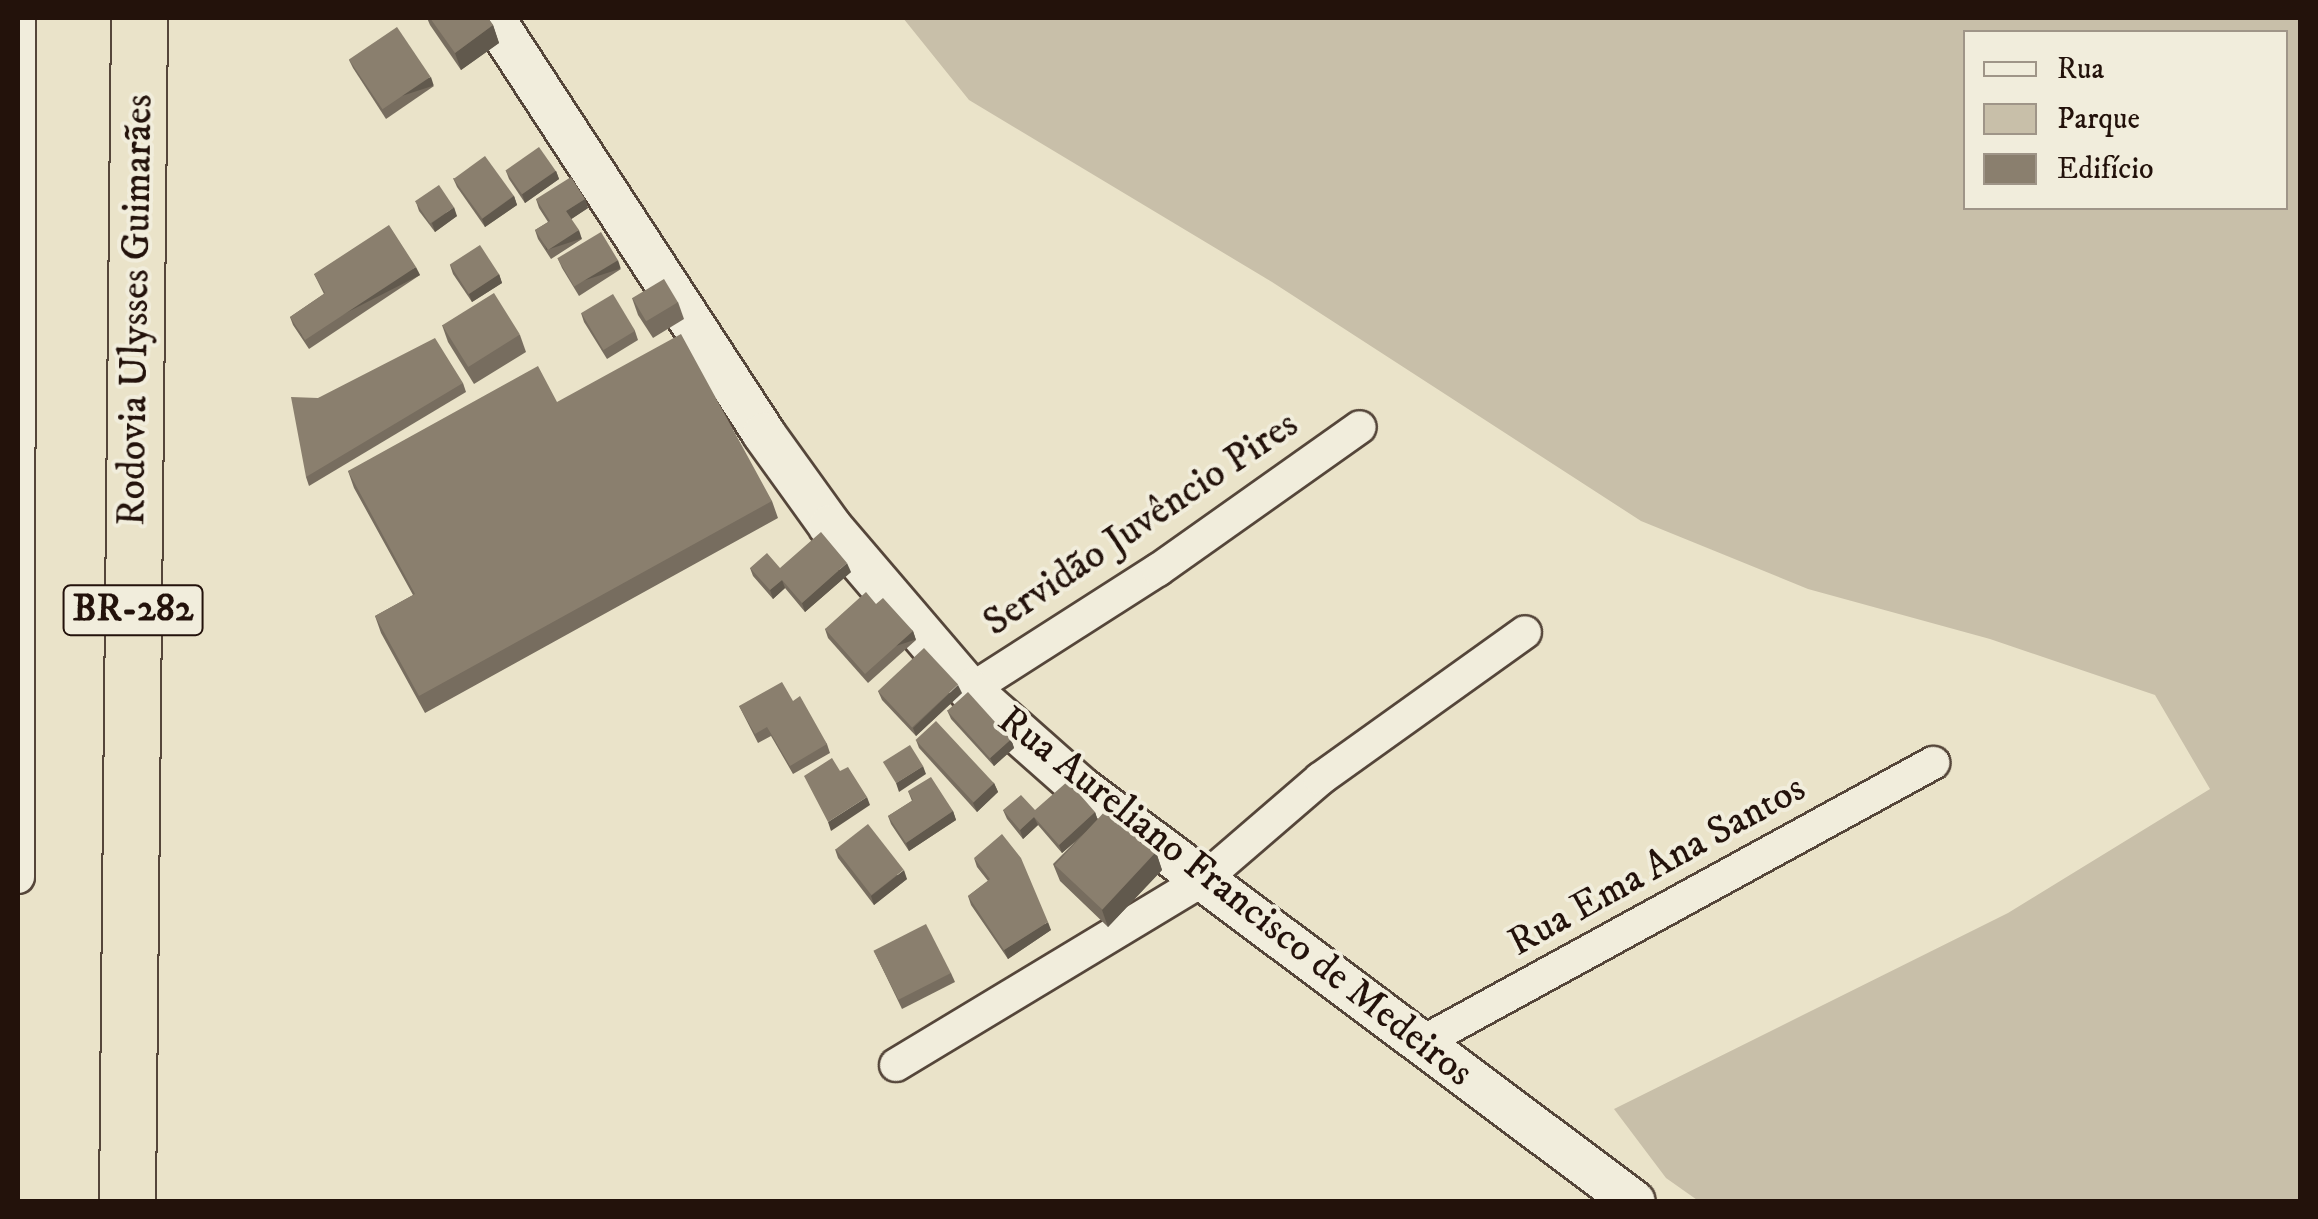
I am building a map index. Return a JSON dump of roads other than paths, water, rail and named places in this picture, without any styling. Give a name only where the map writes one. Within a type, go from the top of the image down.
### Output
[{"type":"highway","name":"Rodovia Ulysses Guimarães","points":[[127,1202],[139,18]]},
{"type":"street","points":[[18,877],[19,18]]},
{"type":"street","name":"Rua Aureliano Francisco de Medeiros","points":[[493,18],[764,434],[830,526],[970,690],[1082,789],[1634,1202]]},
{"type":"street","name":"Servidão Juvêncio Pires","points":[[970,690],[1158,570],[1360,427]]},
{"type":"street","points":[[896,1065],[1203,880],[1320,778],[1525,632]]},
{"type":"street","name":"Rua Ema Ana Santos","points":[[1421,1043],[1934,763]]}]
